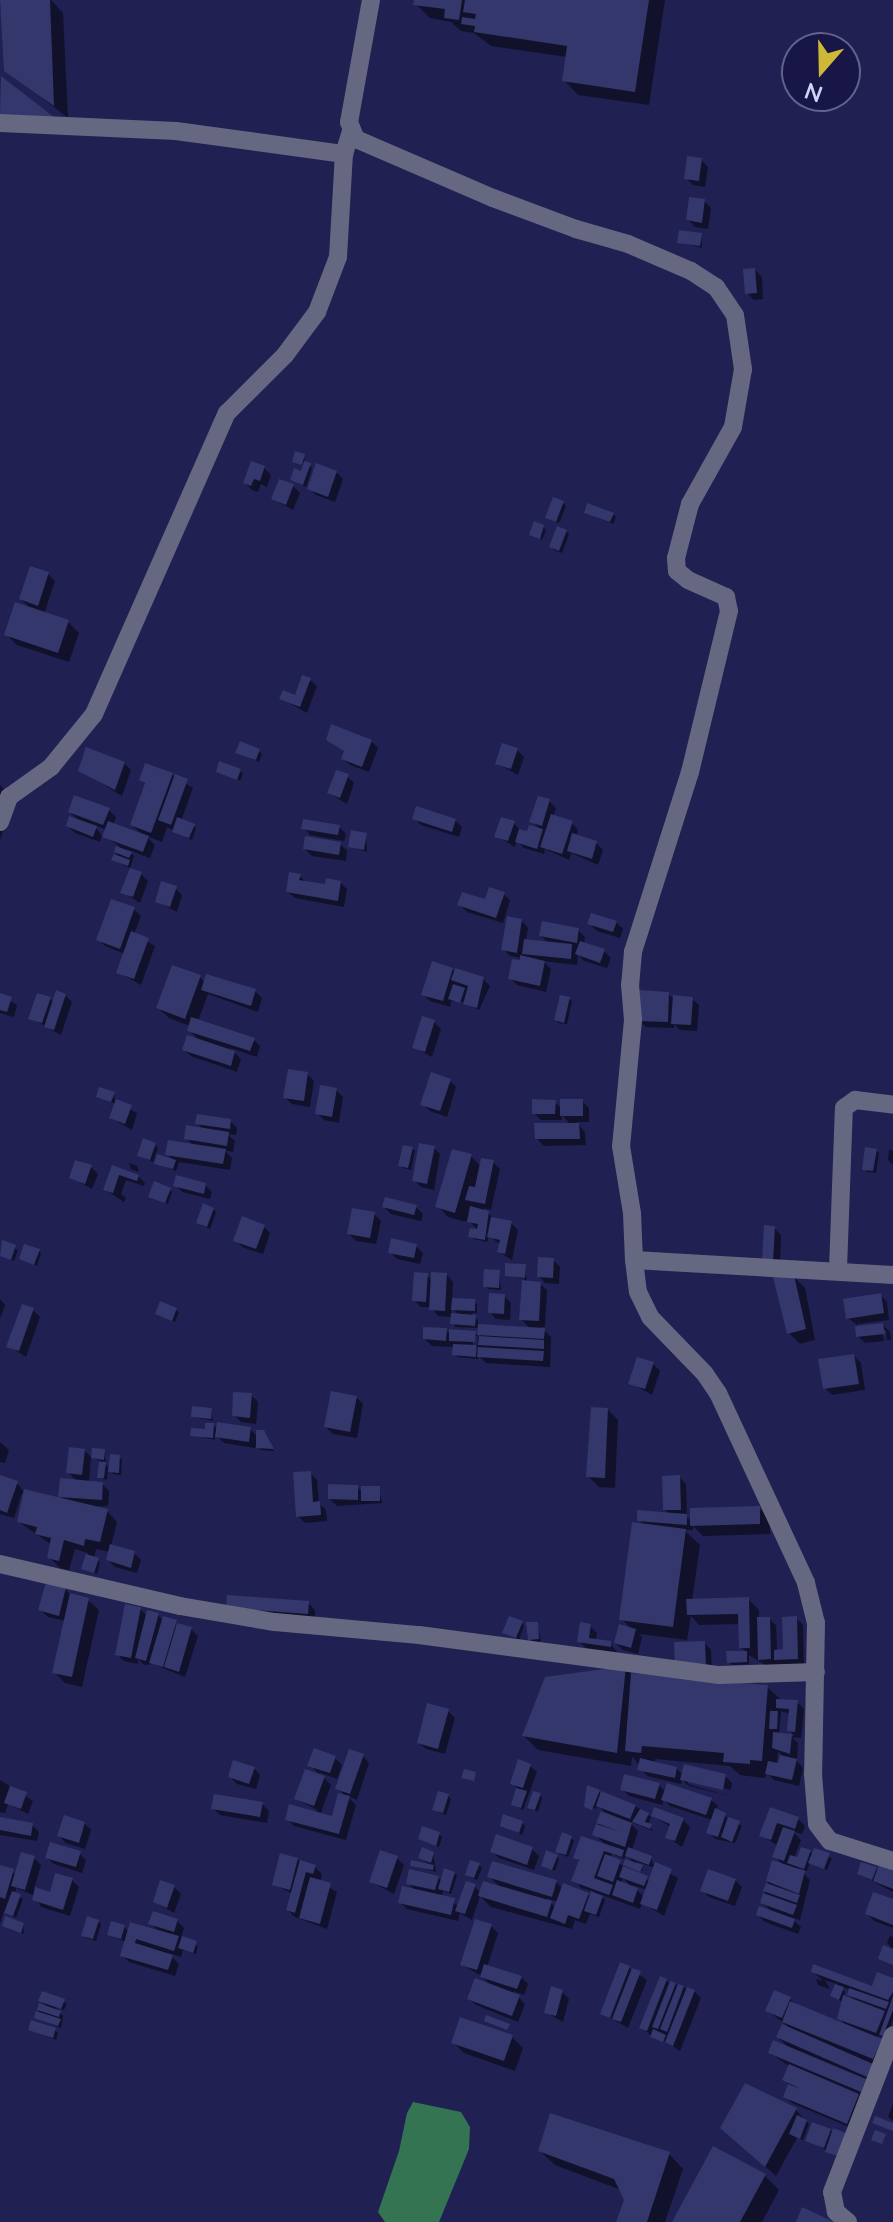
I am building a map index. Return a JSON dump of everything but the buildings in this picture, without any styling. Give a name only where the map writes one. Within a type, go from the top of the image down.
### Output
[{"type":"street","points":[[0,822],[9,797],[51,767],[94,714],[227,413],[285,355],[317,312],[338,257],[344,154],[351,131],[350,117],[371,0]]},
{"type":"street","points":[[0,123],[176,131],[344,154]]},
{"type":"street","points":[[351,131],[361,142],[493,198],[576,229],[628,244],[691,271],[716,287],[735,315],[743,369],[733,427],[690,504],[676,558],[677,571],[688,580],[726,597],[729,611],[690,772],[633,952],[630,985],[633,1020],[621,1146],[632,1213],[638,1292],[650,1317],[705,1374],[718,1393],[806,1583],[816,1623],[813,1774],[817,1824],[830,1841],[893,1861]]},
{"type":"street","points":[[838,1269],[844,1108],[855,1100],[893,1105]]},
{"type":"street","points":[[634,1260],[838,1269],[893,1275]]},
{"type":"street","points":[[0,1564],[180,1606],[275,1622],[419,1635],[719,1675],[816,1672]]},
{"type":"street","points":[[848,2222],[836,2212],[832,2192],[893,2035]]},
{"type":"shaded area","points":[[413,2102],[461,2112],[470,2127],[469,2149],[439,2222],[385,2222],[378,2212]]}]
